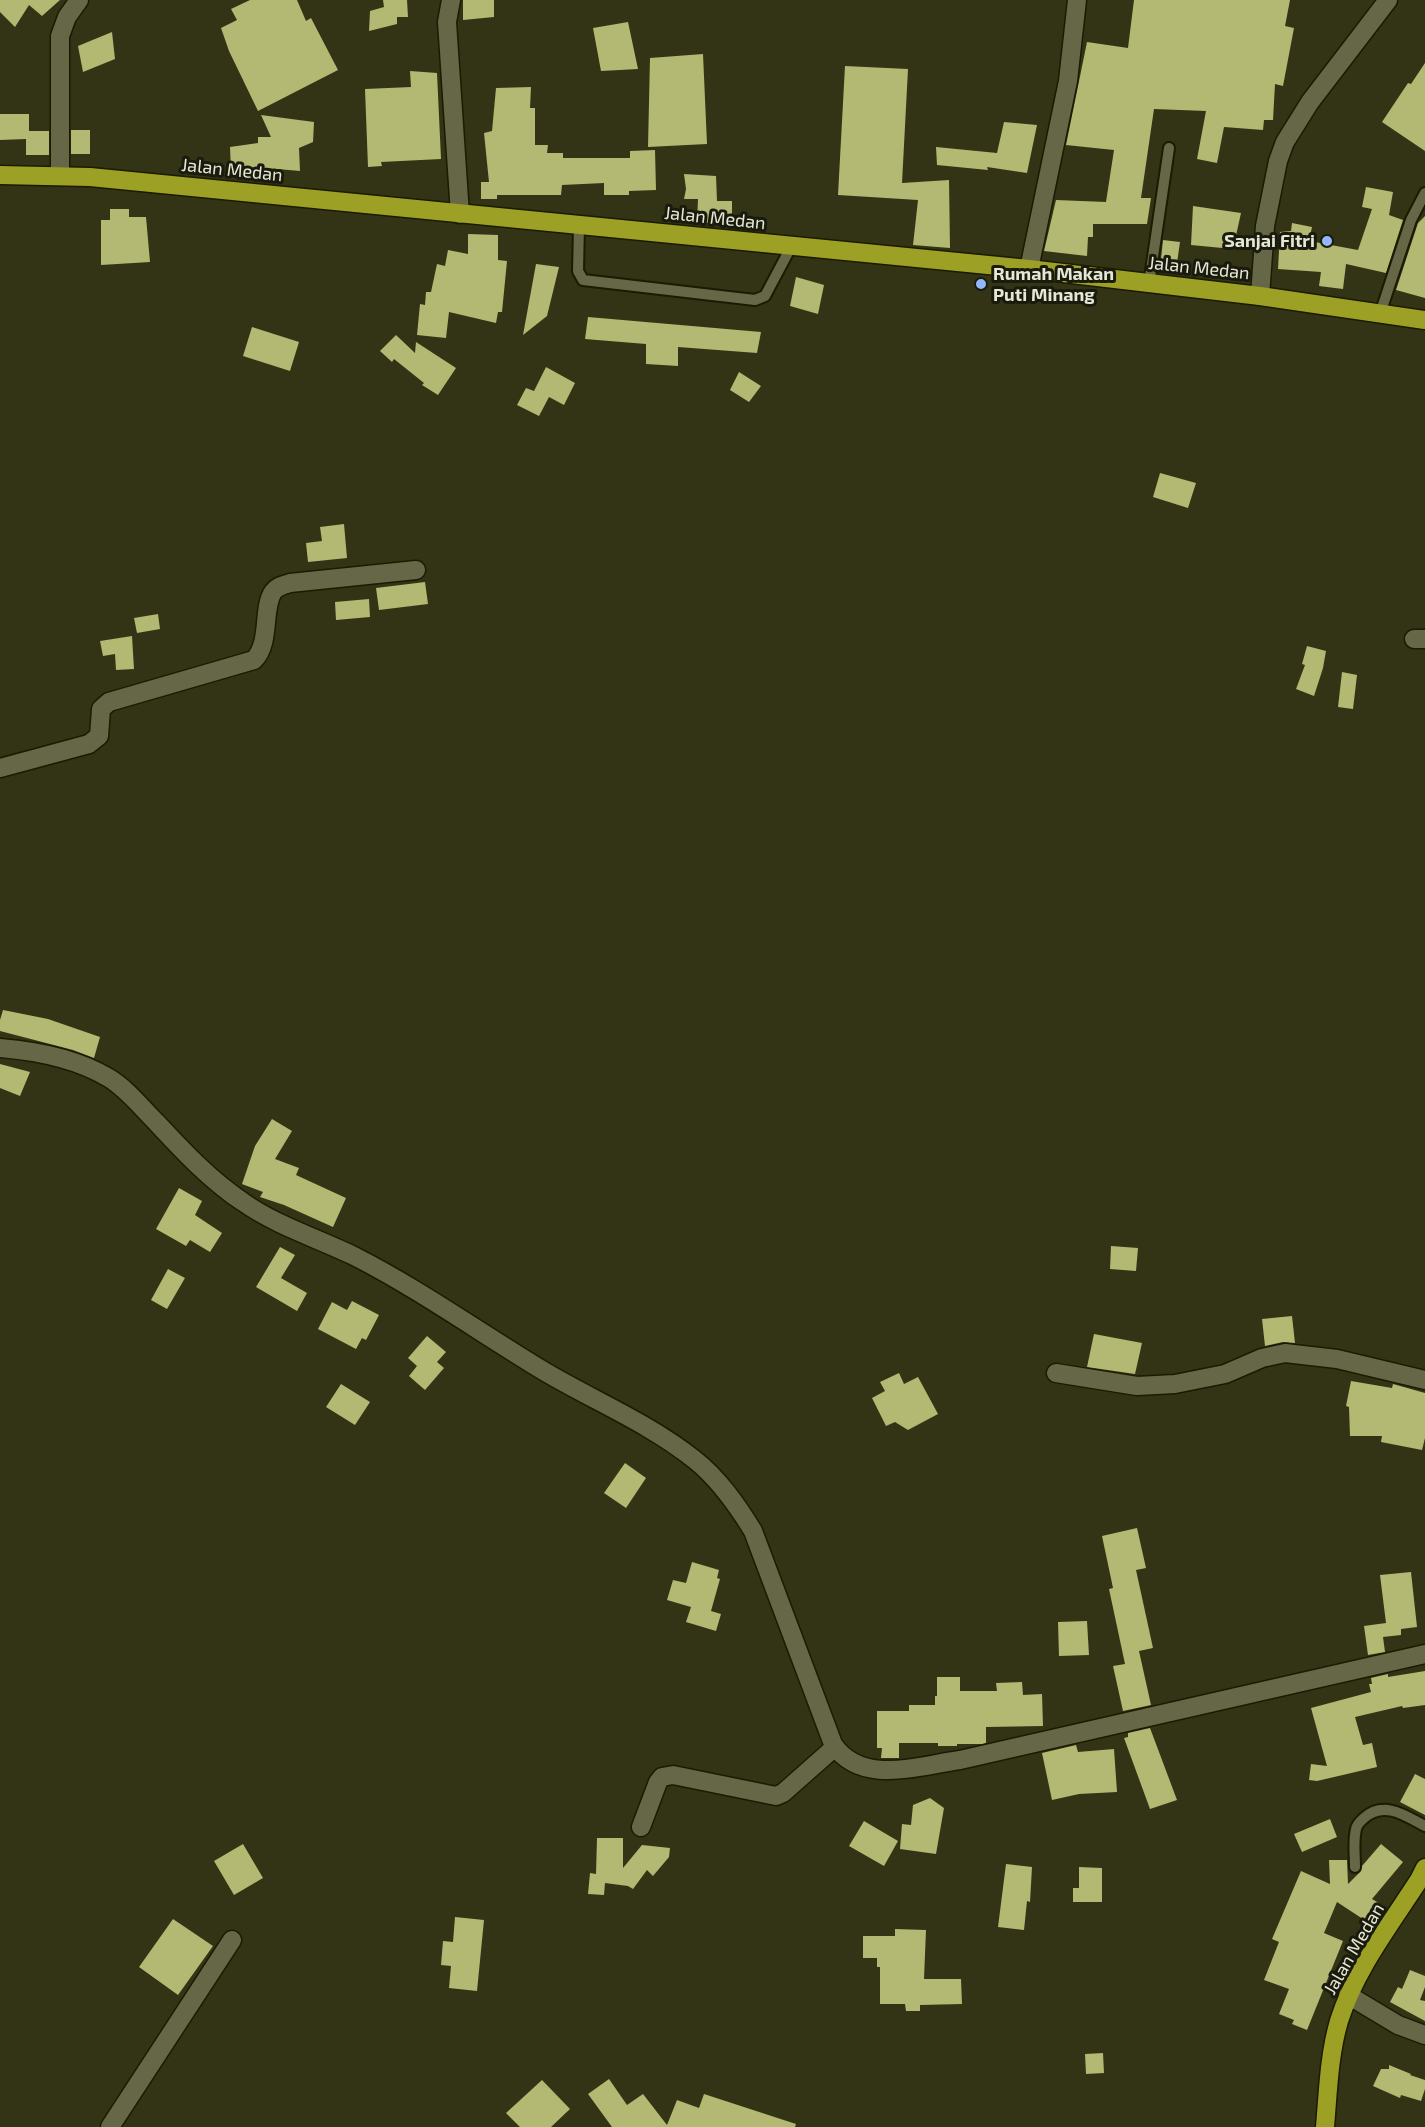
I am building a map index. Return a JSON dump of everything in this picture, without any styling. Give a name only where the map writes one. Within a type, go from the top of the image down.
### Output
[{"type":"highway","name":"Jalan Medan","points":[[0,175],[131,181],[1029,269],[1260,296],[1425,320]]},
{"type":"highway","name":"Jalan Medan","points":[[1325,2127],[1332,2053],[1338,2024],[1348,1995],[1425,1868]]},
{"type":"street","points":[[60,176],[60,36],[67,17],[79,0]]},
{"type":"street","points":[[451,0],[447,22],[460,214]]},
{"type":"street","points":[[1029,269],[1068,81],[1077,0]]},
{"type":"street","points":[[1260,296],[1265,226],[1278,161],[1285,142],[1310,102],[1389,0]]},
{"type":"street","points":[[0,768],[89,744],[99,736],[101,709],[109,702],[254,660],[262,644],[271,595],[278,587],[290,583],[416,570]]},
{"type":"street","points":[[0,1048],[60,1058],[87,1066],[111,1079],[129,1093],[202,1170],[243,1203],[266,1217],[364,1262],[440,1306],[543,1371],[643,1426],[696,1461],[735,1503],[753,1531],[835,1747],[859,1767],[887,1770],[960,1760],[1425,1654]]},
{"type":"street","points":[[1056,1373],[1137,1386],[1174,1384],[1226,1374],[1262,1358],[1285,1353],[1337,1359],[1425,1380]]},
{"type":"street","points":[[641,1827],[662,1777],[673,1775],[776,1796],[783,1793],[835,1747]]},
{"type":"street","points":[[110,2127],[232,1940]]},
{"type":"street","points":[[1348,1995],[1398,2025],[1425,2035]]},
{"type":"lane","points":[[1149,284],[1169,148]]},
{"type":"lane","points":[[1380,315],[1411,220],[1425,193]]},
{"type":"lane","points":[[579,225],[578,271],[583,280],[755,300],[765,296],[791,247]]},
{"type":"lane","points":[[1355,1867],[1356,1829],[1371,1812],[1393,1810],[1425,1826]]},
{"type":"building","points":[[0,0],[60,0],[42,16],[29,5],[15,27],[0,12]]},
{"type":"building","points":[[250,0],[297,0],[306,21],[311,18],[338,70],[258,111],[229,51],[221,28],[237,20],[231,9]]},
{"type":"building","points":[[383,0],[407,0],[408,17],[397,17],[397,24],[369,31],[370,11],[384,7]]},
{"type":"building","points":[[463,0],[494,0],[494,17],[463,20]]},
{"type":"building","points":[[1134,0],[1290,0],[1285,26],[1294,28],[1283,86],[1275,84],[1273,120],[1264,120],[1263,130],[1224,127],[1217,163],[1197,159],[1206,111],[1154,109],[1141,198],[1151,198],[1147,224],[1093,224],[1093,237],[1088,237],[1087,256],[1044,251],[1056,200],[1106,202],[1114,150],[1066,145],[1087,42],[1128,48]]},
{"type":"building","points":[[628,22],[638,69],[601,71],[593,28]]},
{"type":"building","points":[[112,32],[115,59],[83,72],[78,46]]},
{"type":"building","points":[[703,54],[707,144],[648,147],[650,58]]},
{"type":"building","points":[[1425,63],[1425,151],[1382,122],[1408,83],[1411,84]]},
{"type":"building","points":[[845,66],[908,69],[902,183],[949,180],[950,248],[913,245],[918,200],[838,195]]},
{"type":"building","points":[[410,71],[437,73],[441,159],[381,162],[382,166],[368,167],[365,89],[411,87]]},
{"type":"building","points":[[531,87],[530,108],[535,108],[535,145],[548,145],[547,153],[563,153],[563,158],[630,158],[630,151],[655,150],[656,190],[629,191],[629,195],[604,195],[604,183],[562,185],[561,195],[497,195],[497,199],[481,199],[481,182],[489,182],[484,133],[492,131],[496,88]]},
{"type":"building","points":[[0,114],[29,114],[29,131],[49,131],[49,155],[26,155],[26,139],[0,140]]},
{"type":"building","points":[[261,115],[314,122],[313,142],[299,148],[300,171],[266,168],[266,171],[252,168],[252,172],[236,174],[236,171],[231,171],[230,147],[258,143],[258,137],[271,137]]},
{"type":"building","points":[[1004,122],[1037,125],[1027,173],[987,167],[988,170],[937,165],[936,147],[997,153]]},
{"type":"building","points":[[71,130],[90,130],[90,154],[71,154]]},
{"type":"building","points":[[684,174],[716,176],[717,201],[732,201],[732,223],[697,223],[698,199],[684,199],[686,189]]},
{"type":"building","points":[[1366,187],[1393,192],[1389,215],[1403,220],[1386,273],[1346,264],[1343,289],[1319,286],[1321,272],[1278,269],[1280,232],[1291,231],[1292,223],[1312,227],[1309,241],[1358,250],[1372,209],[1362,207]]},
{"type":"building","points":[[1193,206],[1241,213],[1233,249],[1191,245]]},
{"type":"building","points":[[110,209],[129,209],[129,217],[146,217],[150,262],[101,265],[101,220],[110,220]]},
{"type":"building","points":[[1425,216],[1425,298],[1396,290],[1418,223]]},
{"type":"building","points":[[468,234],[498,235],[498,260],[507,261],[502,312],[498,312],[496,323],[449,312],[446,338],[417,335],[420,304],[425,305],[426,292],[431,292],[437,264],[445,266],[448,250],[468,254]]},
{"type":"building","points":[[1163,240],[1180,242],[1176,270],[1160,268]]},
{"type":"building","points":[[536,264],[559,267],[547,316],[523,335]]},
{"type":"building","points":[[796,277],[824,285],[818,314],[790,306]]},
{"type":"building","points":[[588,317],[761,332],[757,353],[678,347],[678,366],[646,364],[646,344],[585,339]]},
{"type":"building","points":[[252,327],[299,342],[290,371],[243,356]]},
{"type":"building","points":[[396,335],[415,353],[416,342],[456,368],[438,395],[422,385],[424,383],[394,359],[392,362],[380,351]]},
{"type":"building","points":[[546,367],[575,383],[564,405],[549,397],[539,416],[517,405],[526,388],[534,391]]},
{"type":"building","points":[[739,372],[761,386],[749,402],[730,390]]},
{"type":"building","points":[[1160,473],[1196,483],[1188,508],[1153,497]]},
{"type":"building","points":[[344,524],[347,558],[308,562],[306,543],[322,541],[320,527]]},
{"type":"building","points":[[425,582],[428,604],[379,610],[376,588]]},
{"type":"building","points":[[369,599],[370,617],[336,620],[335,602]]},
{"type":"building","points":[[158,614],[160,629],[137,633],[134,618]]},
{"type":"building","points":[[132,636],[134,669],[116,670],[115,654],[103,656],[100,641]]},
{"type":"building","points":[[1307,646],[1326,651],[1314,696],[1296,689],[1305,665],[1302,664]]},
{"type":"building","points":[[1342,672],[1357,675],[1353,709],[1338,707]]},
{"type":"building","points":[[3,1010],[48,1019],[100,1037],[94,1058],[73,1050],[0,1031]]},
{"type":"building","points":[[0,1064],[30,1072],[20,1096],[0,1088]]},
{"type":"building","points":[[272,1119],[292,1131],[275,1159],[299,1168],[296,1175],[346,1198],[333,1227],[260,1197],[263,1192],[242,1184],[255,1146]]},
{"type":"building","points":[[179,1188],[202,1201],[195,1215],[222,1233],[210,1252],[190,1240],[186,1246],[156,1229]]},
{"type":"building","points":[[1111,1246],[1138,1248],[1136,1271],[1110,1269]]},
{"type":"building","points":[[280,1247],[295,1255],[281,1278],[307,1293],[297,1311],[256,1287]]},
{"type":"building","points":[[168,1269],[185,1278],[167,1309],[151,1300]]},
{"type":"building","points":[[352,1301],[379,1315],[366,1340],[362,1338],[356,1349],[318,1329],[332,1302],[347,1310]]},
{"type":"building","points":[[1292,1316],[1295,1343],[1283,1342],[1265,1346],[1262,1319]]},
{"type":"building","points":[[1094,1334],[1142,1343],[1135,1374],[1087,1367]]},
{"type":"building","points":[[427,1336],[446,1352],[437,1362],[444,1368],[425,1390],[409,1376],[417,1366],[408,1358]]},
{"type":"building","points":[[899,1373],[904,1384],[918,1377],[938,1414],[908,1430],[895,1422],[886,1426],[872,1398],[885,1391],[880,1382]]},
{"type":"building","points":[[1351,1381],[1392,1388],[1393,1384],[1425,1393],[1425,1438],[1422,1450],[1381,1442],[1382,1436],[1350,1436],[1349,1407],[1346,1406]]},
{"type":"building","points":[[341,1384],[370,1402],[355,1425],[326,1407]]},
{"type":"building","points":[[625,1463],[646,1478],[626,1508],[604,1493]]},
{"type":"building","points":[[1137,1528],[1146,1568],[1136,1570],[1153,1648],[1139,1651],[1151,1705],[1123,1711],[1113,1666],[1125,1664],[1109,1589],[1113,1588],[1102,1536]]},
{"type":"building","points":[[692,1562],[719,1570],[717,1578],[720,1579],[711,1611],[721,1614],[716,1631],[686,1622],[691,1607],[667,1600],[673,1580],[686,1583]]},
{"type":"building","points":[[1411,1572],[1417,1627],[1401,1629],[1401,1635],[1383,1637],[1385,1652],[1368,1655],[1364,1626],[1386,1623],[1380,1575]]},
{"type":"building","points":[[1087,1621],[1089,1655],[1059,1656],[1058,1622]]},
{"type":"building","points":[[1425,1671],[1425,1705],[1403,1708],[1402,1706],[1355,1717],[1363,1745],[1372,1743],[1377,1767],[1317,1781],[1309,1780],[1311,1764],[1327,1766],[1311,1708],[1371,1692],[1369,1684],[1372,1684],[1371,1678]]},
{"type":"building","points":[[937,1677],[960,1677],[960,1691],[997,1691],[996,1683],[1022,1682],[1023,1695],[1042,1694],[1043,1726],[986,1727],[986,1743],[982,1744],[938,1746],[938,1743],[899,1743],[899,1758],[881,1758],[882,1748],[877,1748],[877,1711],[909,1711],[909,1705],[935,1705]]},
{"type":"building","points":[[1150,1728],[1177,1800],[1150,1809],[1124,1738],[1128,1737],[1128,1733]]},
{"type":"building","points":[[1076,1745],[1078,1752],[1114,1749],[1117,1792],[1079,1794],[1052,1800],[1042,1753]]},
{"type":"building","points":[[1415,1774],[1425,1779],[1425,1815],[1400,1802]]},
{"type":"building","points":[[930,1798],[944,1808],[936,1854],[900,1849],[902,1824],[911,1825],[913,1805]]},
{"type":"building","points":[[1330,1819],[1337,1837],[1302,1852],[1294,1834]]},
{"type":"building","points":[[864,1821],[898,1841],[884,1866],[849,1846]]},
{"type":"building","points":[[597,1838],[623,1838],[623,1868],[642,1845],[670,1848],[669,1857],[653,1876],[647,1870],[633,1889],[628,1886],[605,1883],[604,1895],[588,1894],[590,1873],[596,1874]]},
{"type":"building","points":[[243,1844],[263,1878],[234,1895],[214,1861]]},
{"type":"building","points":[[1381,1844],[1403,1862],[1372,1899],[1384,1906],[1372,1925],[1337,1902],[1324,1933],[1343,1941],[1307,2030],[1292,2024],[1294,2020],[1279,2014],[1289,1989],[1264,1980],[1279,1942],[1272,1939],[1301,1871],[1330,1884],[1329,1860],[1347,1860],[1348,1884]]},
{"type":"building","points":[[1006,1864],[1032,1867],[1030,1902],[1027,1901],[1024,1930],[998,1927]]},
{"type":"building","points":[[1079,1867],[1102,1868],[1102,1902],[1073,1902],[1073,1888],[1079,1888]]},
{"type":"building","points":[[455,1917],[484,1920],[477,1991],[449,1988],[451,1966],[441,1965],[443,1941],[453,1942]]},
{"type":"building","points":[[173,1919],[213,1946],[178,1995],[139,1967]]},
{"type":"building","points":[[895,1929],[926,1930],[924,1979],[961,1979],[962,2004],[920,2005],[920,2011],[906,2011],[905,2004],[880,2004],[880,1967],[877,1967],[877,1958],[863,1958],[863,1936],[895,1936]]},
{"type":"building","points":[[1410,1970],[1425,1976],[1425,1987],[1420,2000],[1425,2001],[1425,2021],[1390,2002],[1398,1987],[1402,1989]]},
{"type":"building","points":[[1103,2053],[1104,2073],[1086,2074],[1085,2054]]},
{"type":"building","points":[[1389,2065],[1425,2080],[1421,2101],[1401,2095],[1400,2098],[1373,2086],[1381,2069],[1389,2069]]},
{"type":"building","points":[[609,2079],[627,2105],[643,2094],[667,2125],[677,2100],[699,2108],[704,2094],[796,2124],[795,2127],[612,2127],[588,2094]]},
{"type":"building","points":[[542,2080],[570,2109],[551,2127],[520,2127],[506,2113]]},
{"type":"place","name":"Sanjai Fitri","points":[[1327,241]]},
{"type":"place","name":"Rumah Makan Puti Minang","points":[[981,284]]}]
